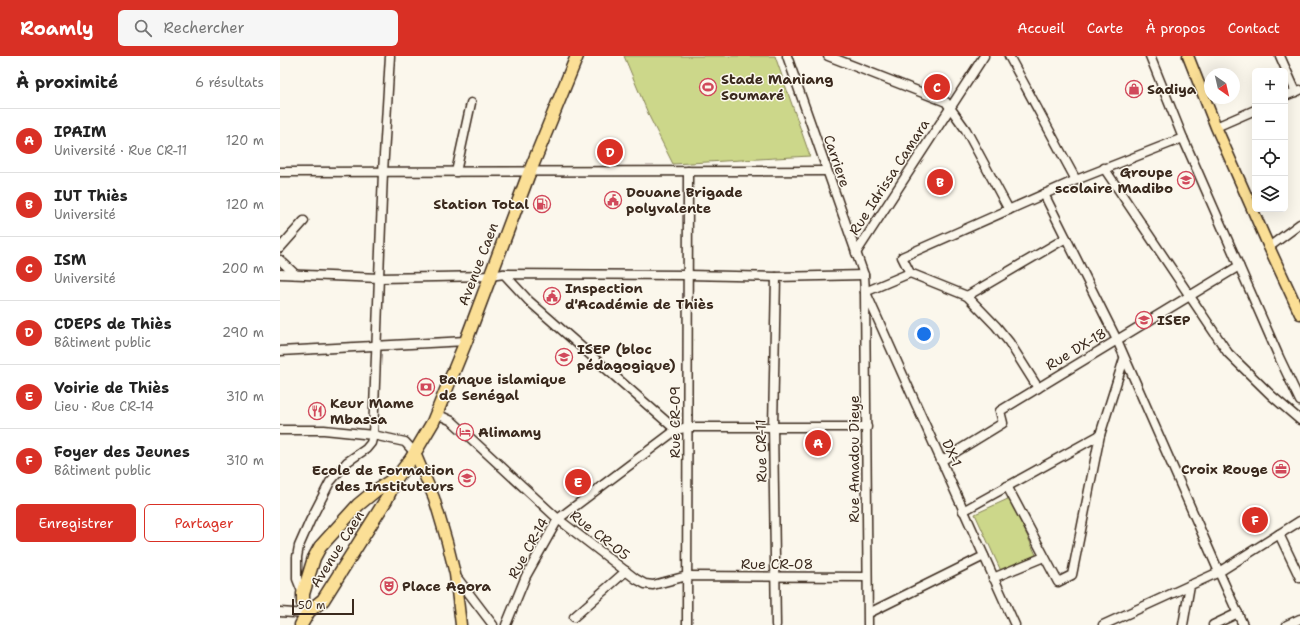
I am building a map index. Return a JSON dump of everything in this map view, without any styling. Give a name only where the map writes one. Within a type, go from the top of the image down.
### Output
[{"type":"highway","name":"Avenue Caen","points":[[301,625],[308,612],[323,600],[386,500],[397,476],[415,453],[434,422],[530,172],[577,56]]},
{"type":"highway","name":"Avenue Caen","points":[[308,612],[303,603],[303,594],[314,558],[320,547],[358,505],[397,476]]},
{"type":"main road","points":[[1188,56],[1216,127],[1269,248],[1300,314]]},
{"type":"main road","points":[[415,453],[434,498],[455,574],[461,625]]},
{"type":"street","points":[[303,594],[297,579],[296,569],[299,546],[307,527],[330,482],[348,462],[366,449],[371,442],[373,435],[390,56]]},
{"type":"street","name":"Carriere","points":[[787,56],[864,275]]},
{"type":"street","points":[[828,56],[946,102],[966,130],[1008,210]]},
{"type":"street","name":"Rue Idrissa Camara","points":[[856,253],[984,56]]},
{"type":"street","points":[[1009,56],[1076,180]]},
{"type":"street","points":[[1150,56],[1183,138],[1238,266],[1300,401]]},
{"type":"street","points":[[1280,56],[1298,91],[1288,95]]},
{"type":"street","points":[[456,172],[471,103]]},
{"type":"street","points":[[1216,127],[1252,111]]},
{"type":"street","points":[[1038,388],[1009,342],[967,296],[910,273],[902,257],[1104,168],[1183,138]]},
{"type":"street","points":[[1104,168],[1228,353],[1272,396],[1300,420]]},
{"type":"street","name":"Rue CR-09","points":[[687,625],[688,171]]},
{"type":"street","points":[[280,172],[827,171]]},
{"type":"street","points":[[1044,194],[1116,340],[1243,625]]},
{"type":"street","points":[[280,248],[304,221]]},
{"type":"street","points":[[1269,248],[1300,224]]},
{"type":"street","points":[[967,296],[1066,238]]},
{"type":"street","points":[[280,260],[295,274]]},
{"type":"street","name":"Rue DX-18","points":[[941,461],[1003,422],[1000,411],[1238,266]]},
{"type":"street","points":[[865,292],[910,273]]},
{"type":"street","points":[[280,274],[380,278],[490,276],[504,274],[776,277],[864,275]]},
{"type":"street","points":[[504,274],[529,301],[676,430]]},
{"type":"street","name":"Rue Amadou Dieye","points":[[864,275],[867,427],[868,625]]},
{"type":"street","name":"Rue CR-11","points":[[776,277],[773,426],[776,625]]},
{"type":"street","name":"DX-1","points":[[865,292],[1014,625]]},
{"type":"street","points":[[280,351],[466,341]]},
{"type":"street","points":[[1007,486],[1058,582],[1072,575],[1100,435],[1124,359]]},
{"type":"street","name":"Rue CR-05","points":[[437,414],[452,421],[558,519],[626,572],[645,584],[653,585],[687,576]]},
{"type":"street","name":"Rue CR-14","points":[[506,625],[526,576],[558,519],[676,430],[688,427],[867,427]]},
{"type":"street","points":[[280,430],[324,430],[373,435],[405,442],[415,453]]},
{"type":"street","points":[[963,511],[1100,435]]},
{"type":"street","points":[[1103,625],[1219,572],[1300,521]]},
{"type":"street","points":[[1278,534],[1300,578]]},
{"type":"street","points":[[869,613],[984,556]]},
{"type":"street","points":[[993,578],[1044,557]]},
{"type":"street","points":[[574,617],[626,572]]},
{"type":"street","points":[[455,574],[493,625]]},
{"type":"street","name":"Rue CR-08","points":[[687,576],[867,577]]},
{"type":"street","points":[[1183,625],[1190,585]]},
{"type":"street","points":[[280,612],[308,612]]},
{"type":"street","points":[[1213,625],[1238,613]]},
{"type":"street","points":[[1287,625],[1300,619]]},
{"type":"green space","name":"Stade Maniang Soumaré","points":[[624,56],[775,56],[810,156],[673,164],[650,118]]},
{"type":"green space","points":[[1010,498],[1036,555],[1001,571],[975,514]]},
{"type":"place","name":"Stade Maniang Soumaré","points":[[708,87]]},
{"type":"place","name":"ISM","points":[[937,87]]},
{"type":"place","name":"Sadiya","points":[[1134,89]]},
{"type":"place","name":"CDEPS de Thiès","points":[[610,152]]},
{"type":"place","name":"Groupe scolaire Madibo","points":[[1186,180]]},
{"type":"place","name":"IUT Thiès","points":[[940,182]]},
{"type":"place","name":"Douane Brigade polyvalente","points":[[613,200]]},
{"type":"place","name":"Station Total","points":[[542,204]]},
{"type":"place","name":"Inspection d'Académie de Thiès","points":[[552,296]]},
{"type":"place","name":"ISEP","points":[[1144,320]]},
{"type":"place","name":"ISEP (bloc pédagogique)","points":[[564,357]]},
{"type":"place","name":"Banque islamique de Senégal","points":[[426,387]]},
{"type":"place","name":"Keur Mame Mbassa","points":[[317,411]]},
{"type":"place","name":"Alimamy","points":[[465,432]]},
{"type":"place","name":"IPAIM","points":[[818,443]]},
{"type":"place","name":"Croix Rouge","points":[[1281,469]]},
{"type":"place","name":"Ecole de Formation des Instituteurs","points":[[467,478]]},
{"type":"place","name":"Voirie de Thiès","points":[[578,482]]},
{"type":"place","name":"Foyer des Jeunes","points":[[1255,520]]},
{"type":"place","name":"Place Agora","points":[[389,586]]}]
